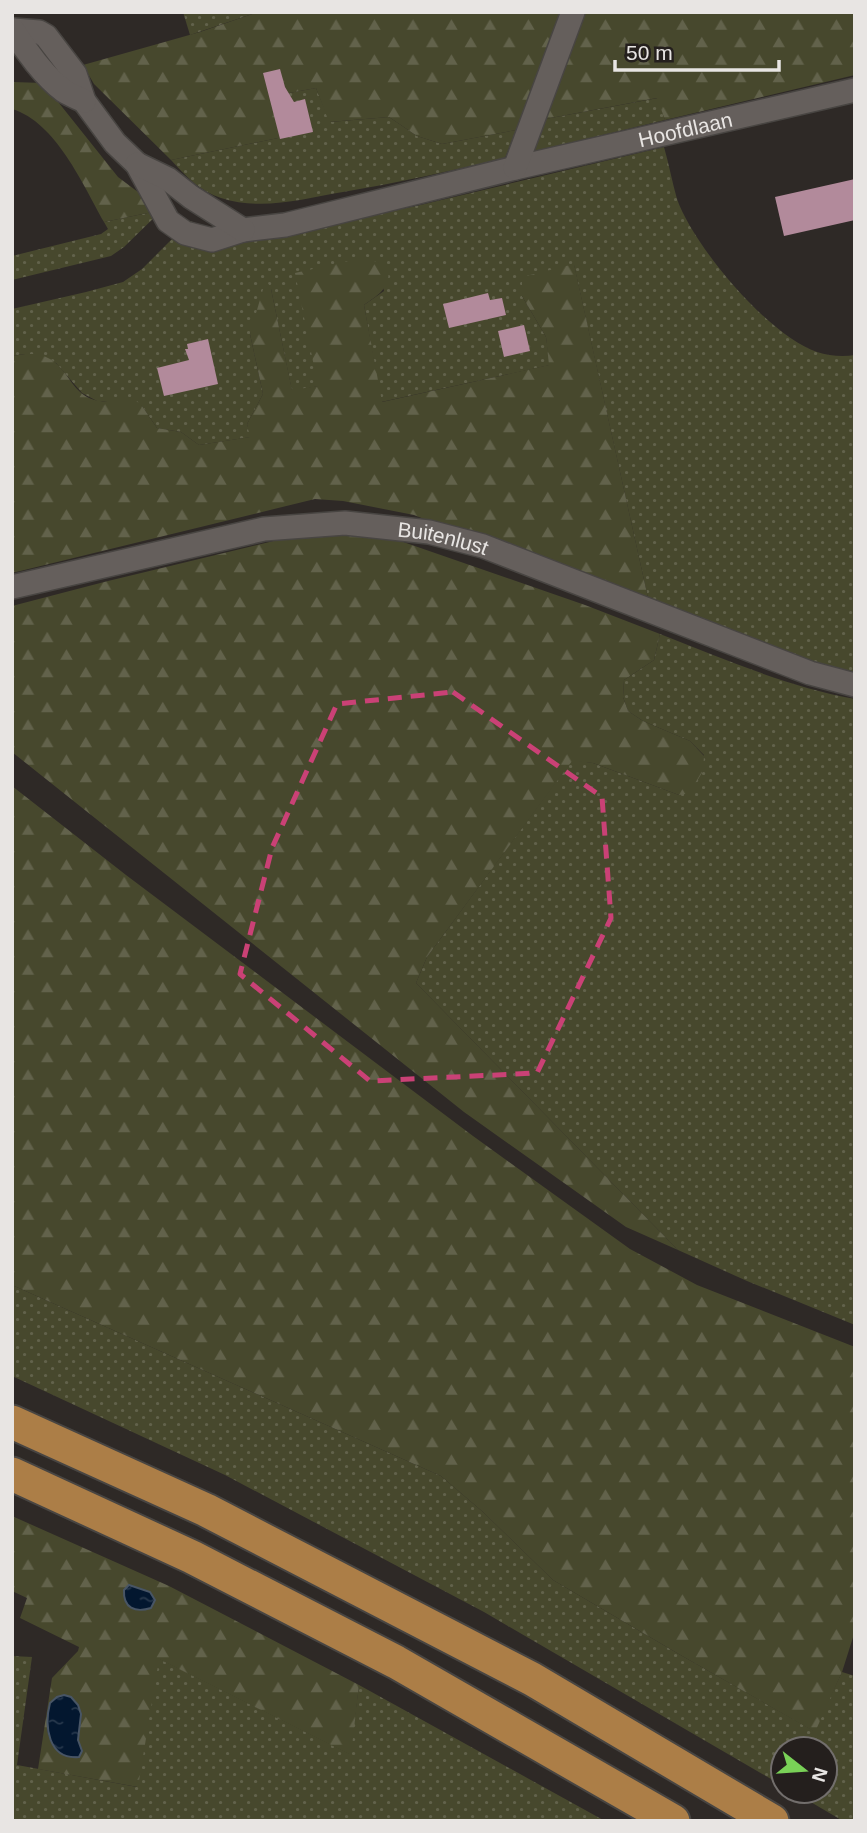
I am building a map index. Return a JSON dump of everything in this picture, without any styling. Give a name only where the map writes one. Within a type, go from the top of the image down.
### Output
[{"type":"highway","points":[[12,1422],[206,1510],[508,1667],[772,1821]]},
{"type":"highway","points":[[12,1474],[192,1557],[396,1662],[673,1821]]},
{"type":"street","points":[[13,30],[21,12]]},
{"type":"street","points":[[515,168],[573,12]]},
{"type":"street","name":"Hoofdlaan","points":[[13,30],[30,38],[63,90],[84,101],[115,143],[137,164],[168,221],[185,233],[212,240],[243,230],[285,225],[515,168],[855,90]]},
{"type":"street","name":"Hoofdlaan","points":[[137,164],[168,179],[243,230]]},
{"type":"street","name":"Buitenlust","points":[[12,587],[264,529],[345,523],[429,532],[483,546],[810,673],[855,685]]},
{"type":"highlighted area","points":[[453,692],[602,797],[611,918],[537,1073],[370,1081],[240,974],[272,848],[337,704]]},
{"type":"green space","points":[[183,12],[258,12],[190,35]]},
{"type":"green space","points":[[258,12],[562,12],[516,130],[442,144],[417,136],[389,117],[329,122],[316,88],[273,96],[283,137],[171,160],[94,84],[83,65],[200,32]]},
{"type":"green space","points":[[582,12],[855,12],[855,75],[665,120],[657,98],[540,120]]},
{"type":"green space","points":[[12,82],[43,83],[118,177],[162,210],[104,222],[67,156],[55,141],[28,116],[12,109]]},
{"type":"green space","points":[[316,88],[330,122],[389,117],[417,136],[442,144],[516,130],[505,158],[404,181],[267,204],[236,202],[213,195],[193,182],[171,160],[283,137],[273,96]]},
{"type":"green space","points":[[658,98],[665,120],[528,153],[540,120]]},
{"type":"green space","points":[[664,147],[677,199],[686,219],[699,241],[735,288],[777,328],[798,343],[826,354],[855,355],[855,675],[809,663],[650,607],[574,265],[522,296],[546,337],[550,365],[381,402],[364,305],[384,291],[378,262],[319,386],[292,391],[271,289],[250,334],[263,394],[247,424],[251,437],[199,445],[181,432],[157,428],[142,406],[97,401],[82,393],[56,363],[24,354],[12,356],[12,309],[123,282],[142,269],[190,221],[222,233],[255,239],[416,206]]},
{"type":"green space","points":[[162,210],[111,256],[12,280],[12,256],[101,234],[108,229],[104,222]]},
{"type":"green space","points":[[362,258],[378,262],[388,269],[385,286],[364,305],[382,402],[549,365],[546,337],[522,296],[522,277],[574,264],[650,607],[414,515],[343,501],[315,499],[12,573],[12,356],[31,354],[46,357],[56,363],[87,397],[100,401],[133,398],[157,428],[181,432],[199,445],[250,437],[247,424],[263,394],[250,334],[266,279],[271,289],[292,390],[318,386],[295,273]]},
{"type":"green space","points":[[347,530],[383,535],[660,634],[654,660],[624,680],[623,697],[628,711],[643,721],[690,741],[704,756],[703,771],[690,793],[679,795],[593,763],[572,761],[427,957],[416,983],[678,1250],[626,1227],[464,1112],[12,752],[12,606],[290,537]]},
{"type":"green space","points":[[660,634],[781,680],[855,699],[855,1325],[678,1250],[416,983],[427,957],[572,760],[593,763],[679,795],[704,755],[690,741],[643,721],[628,711],[623,697],[624,680],[654,660]]},
{"type":"green space","points":[[12,786],[473,1136],[630,1249],[697,1285],[855,1347],[855,1631],[842,1672],[815,1732],[553,1580],[483,1512],[441,1476],[12,1285]]},
{"type":"green space","points":[[12,1285],[441,1476],[483,1512],[553,1580],[814,1731],[842,1672],[855,1676],[855,1821],[843,1821],[816,1805],[839,1805],[839,1735],[769,1735],[769,1778],[484,1612],[225,1475],[12,1376]]},
{"type":"green space","points":[[12,1516],[169,1586],[359,1685],[351,1755],[159,1659],[138,1787],[38,1769],[52,1678],[79,1647],[20,1618],[27,1598],[12,1591]],"holes":[[[71,1697],[78,1707],[80,1717],[78,1740],[50,1739],[47,1731],[48,1711]]]},
{"type":"green space","points":[[12,1656],[32,1657],[17,1765],[137,1787],[158,1658],[350,1754],[359,1685],[605,1821],[12,1821]]},
{"type":"water","points":[[129,1585],[150,1592],[155,1600],[151,1608],[140,1610],[128,1605],[124,1590]]},
{"type":"water","points":[[64,1695],[71,1697],[81,1714],[78,1740],[82,1751],[79,1757],[61,1753],[55,1747],[48,1731],[50,1703]]},
{"type":"building","points":[[280,69],[285,87],[294,102],[305,99],[313,132],[280,139],[263,73]]},
{"type":"building","points":[[855,179],[855,220],[784,236],[775,197]]},
{"type":"building","points":[[488,293],[490,300],[502,298],[506,315],[449,328],[443,304]]},
{"type":"building","points":[[524,325],[530,351],[504,357],[498,331]]},
{"type":"building","points":[[208,339],[218,384],[164,396],[157,368],[189,360],[185,349],[188,349],[187,344]]}]
